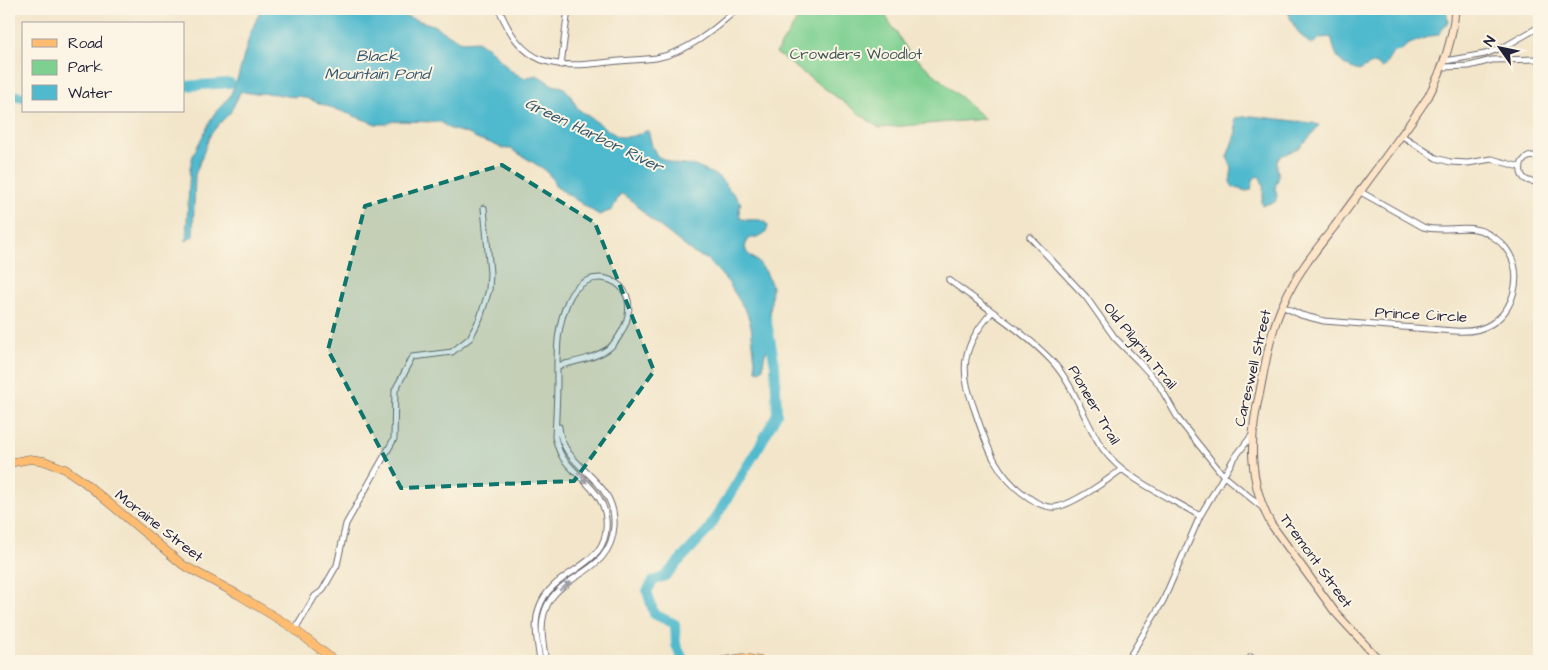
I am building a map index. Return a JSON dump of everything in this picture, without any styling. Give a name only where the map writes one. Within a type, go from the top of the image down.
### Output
[{"type":"main road","name":"Careswell Street","points":[[1252,435],[1270,342],[1282,306],[1301,272],[1428,97],[1444,64],[1453,31],[1455,9]]},
{"type":"main road","name":"Tremont Street","points":[[1252,435],[1253,469],[1264,509],[1278,536],[1335,612],[1380,661]]},
{"type":"main road","name":"Moraine Street","points":[[9,463],[30,459],[44,461],[64,469],[84,482],[184,565],[239,595],[293,629],[335,661]]},
{"type":"main road","points":[[722,661],[743,658],[761,661]]},
{"type":"street","points":[[499,9],[511,35],[522,48],[538,59],[561,65],[576,66],[648,59],[676,53],[709,33],[737,9]]},
{"type":"street","points":[[561,65],[568,9]]},
{"type":"street","points":[[1444,64],[1486,54],[1539,27]]},
{"type":"street","points":[[1444,64],[1469,66],[1492,60],[1539,59]]},
{"type":"street","points":[[1401,135],[1426,152],[1443,160],[1459,164],[1492,160],[1520,167]]},
{"type":"street","points":[[1539,157],[1530,156],[1525,159],[1520,167],[1527,180],[1532,182],[1539,180]]},
{"type":"street","name":"Prince Circle","points":[[1282,306],[1301,315],[1324,320],[1411,329],[1464,332],[1491,324],[1498,319],[1506,308],[1514,291],[1515,270],[1509,253],[1497,240],[1478,229],[1434,229],[1422,227],[1359,191]]},
{"type":"street","points":[[293,629],[315,596],[322,591],[338,565],[346,524],[394,439],[395,390],[414,357],[452,352],[470,338],[480,318],[489,290],[490,273],[484,208]]},
{"type":"street","name":"Old Pilgrim Trail","points":[[1030,237],[1086,297],[1115,338],[1158,383],[1179,420],[1224,475],[1264,509]]},
{"type":"street","points":[[546,661],[536,630],[538,614],[546,594],[557,581],[582,565],[597,552],[604,540],[606,531],[604,508],[598,495],[569,465],[558,450],[555,437],[557,404],[556,347],[559,329],[568,300],[579,286],[602,277],[617,282],[627,293],[629,302],[627,320],[619,338],[612,346],[600,354],[557,366]]},
{"type":"street","name":"Pioneer Trail","points":[[949,280],[1031,341],[1062,374],[1079,402],[1095,436],[1104,450],[1122,469],[1200,516]]},
{"type":"street","points":[[992,312],[979,329],[969,347],[966,381],[982,436],[991,456],[1003,474],[1013,486],[1030,499],[1044,506],[1056,507],[1071,502],[1122,469]]},
{"type":"street","points":[[540,661],[543,617],[551,598],[600,560],[610,544],[614,517],[607,494],[564,446],[559,432],[557,404]]},
{"type":"street","name":"Careswell Street","points":[[1127,661],[1163,601],[1200,516],[1224,475],[1252,435]]},
{"type":"street","points":[[569,465],[576,461]]},
{"type":"street","points":[[606,517],[614,517]]},
{"type":"street","points":[[582,565],[586,571]]},
{"type":"street","points":[[546,594],[551,598]]},
{"type":"highlighted area","points":[[502,165],[595,223],[654,371],[574,481],[401,488],[328,350],[365,206]]},
{"type":"green space","name":"Crowders Woodlot","points":[[804,9],[881,9],[908,51],[985,119],[879,128],[776,53]]},
{"type":"water","name":"Black Mountain Pond","points":[[261,9],[388,9],[433,25],[461,42],[477,41],[488,47],[510,70],[523,78],[537,75],[553,85],[563,87],[569,93],[578,109],[617,136],[633,136],[648,130],[657,156],[674,164],[695,166],[720,178],[741,203],[739,208],[740,218],[759,220],[768,226],[763,234],[748,239],[745,247],[747,253],[766,272],[772,286],[768,347],[764,357],[763,368],[760,371],[756,370],[751,326],[747,313],[728,282],[707,259],[695,254],[648,217],[631,200],[620,194],[612,210],[599,215],[555,186],[552,178],[544,169],[511,149],[502,148],[476,139],[471,135],[448,128],[441,122],[393,121],[386,124],[376,124],[300,96],[290,97],[271,93],[241,91],[230,113],[210,135],[195,175],[193,236],[186,241],[190,168],[193,155],[214,114],[230,96],[238,77],[250,34]]},
{"type":"water","points":[[1288,9],[1446,9],[1448,22],[1438,35],[1430,36],[1407,45],[1402,50],[1393,53],[1384,67],[1382,68],[1374,63],[1359,71],[1346,65],[1339,59],[1331,37],[1320,38],[1312,45],[1308,42],[1293,24]]},
{"type":"water","points":[[1252,116],[1319,125],[1299,148],[1281,156],[1277,161],[1279,176],[1275,188],[1277,196],[1275,202],[1263,205],[1261,203],[1263,186],[1259,176],[1253,180],[1251,190],[1246,191],[1233,187],[1230,182],[1232,168],[1227,157],[1236,132],[1235,118]]},
{"type":"waterway","name":"Green Harbor River","points":[[185,86],[230,83]]},
{"type":"waterway","name":"Green Harbor River","points":[[9,95],[22,97]]},
{"type":"waterway","name":"Green Harbor River","points":[[684,661],[676,645],[675,624],[654,614],[647,591],[653,581],[665,576],[708,530],[777,414],[775,365],[766,318]]}]
